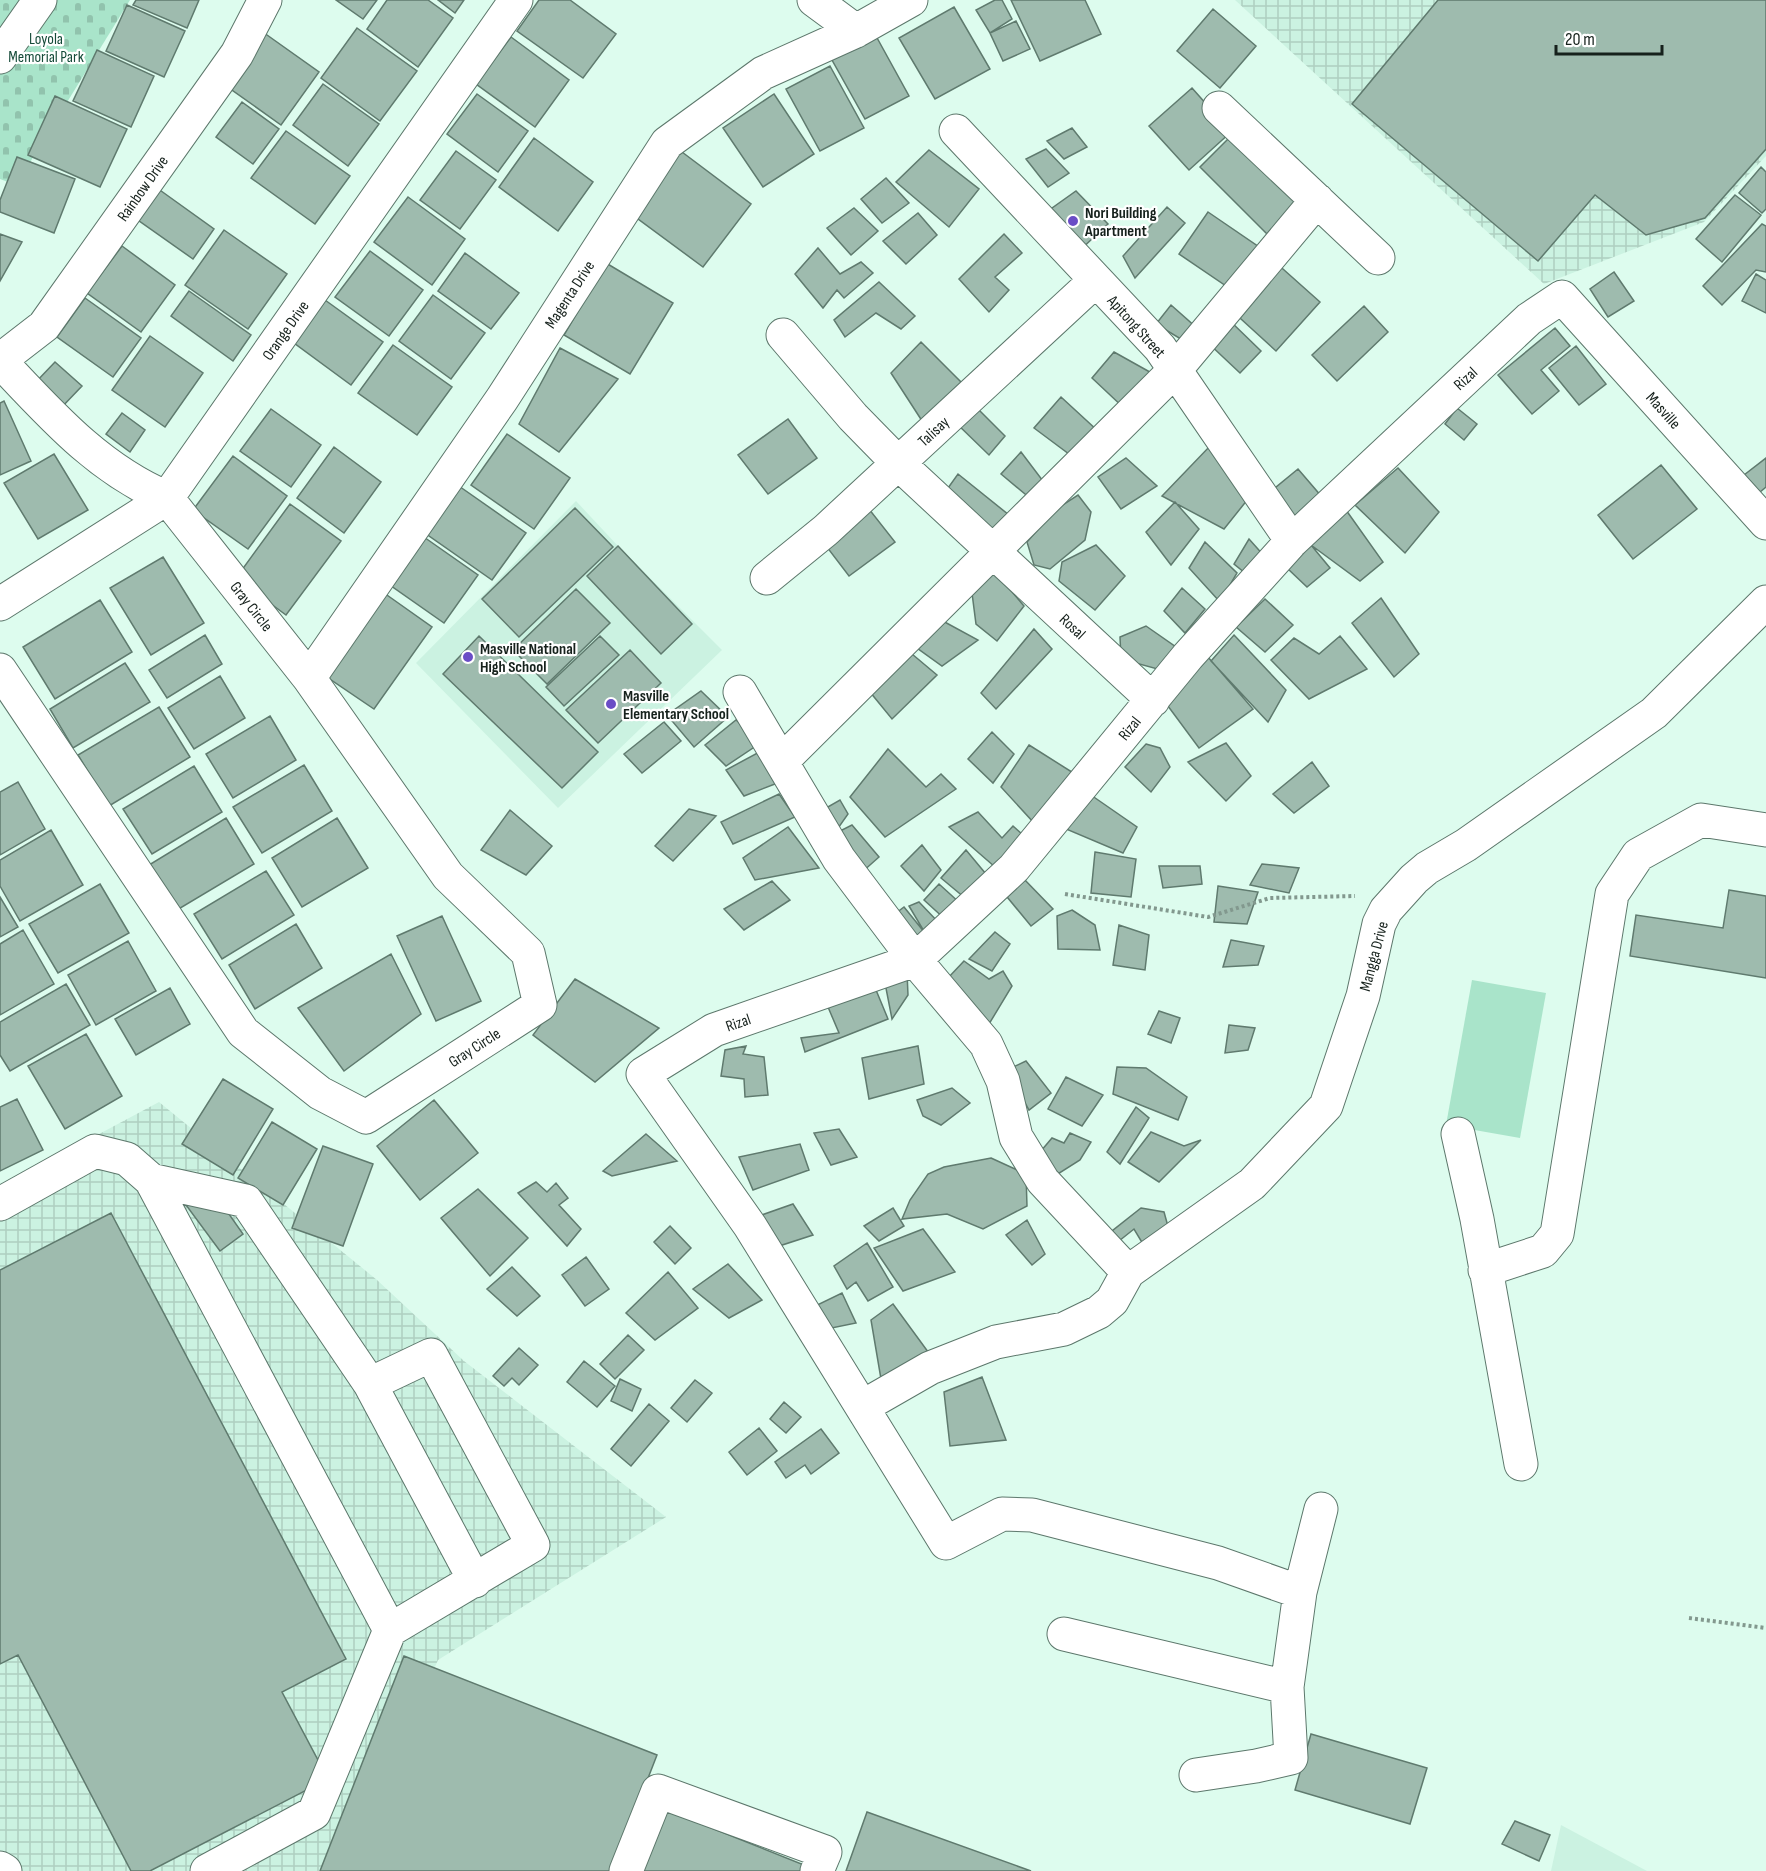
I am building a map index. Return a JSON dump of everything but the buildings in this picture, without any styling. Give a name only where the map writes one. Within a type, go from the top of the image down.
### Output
[{"type":"street","points":[[0,57],[40,0]]},
{"type":"street","name":"Rainbow Drive","points":[[0,361],[44,326],[237,54],[265,0]]},
{"type":"street","name":"Orange Drive","points":[[0,604],[167,498],[516,0]]},
{"type":"street","points":[[814,0],[856,30]]},
{"type":"street","name":"Magenta Drive","points":[[309,678],[502,399],[667,143],[763,74],[856,30],[911,0]]},
{"type":"street","points":[[1219,108],[1378,258]]},
{"type":"street","name":"Apitong Street","points":[[956,131],[1160,348],[1292,541]]},
{"type":"street","points":[[782,761],[1175,370],[1317,200]]},
{"type":"street","name":"Talisay","points":[[767,578],[826,530],[1096,280]]},
{"type":"street","name":"Masville","points":[[1562,297],[1766,523]]},
{"type":"street","name":"Rizal","points":[[862,1407],[750,1226],[643,1074],[714,1030],[915,960],[1014,868],[1188,656],[1292,541],[1529,318],[1562,297]]},
{"type":"street","name":"Rosal","points":[[783,335],[853,417],[898,463],[1152,700]]},
{"type":"street","points":[[0,361],[68,433],[105,464],[146,489],[167,498]]},
{"type":"street","name":"Gray Circle","points":[[0,670],[243,1032],[320,1093],[366,1116],[540,1005],[528,953],[448,876],[309,678],[167,498]]},
{"type":"street","name":"Mangga Drive","points":[[862,1407],[930,1368],[996,1342],[1064,1329],[1099,1312],[1112,1300],[1128,1272],[1252,1184],[1326,1106],[1363,996],[1378,924],[1386,910],[1427,868],[1466,845],[1654,713],[1766,602]]},
{"type":"street","points":[[740,692],[839,859],[915,960],[986,1044],[1003,1081],[1016,1137],[1042,1180],[1128,1272]]},
{"type":"street","points":[[1485,1270],[1543,1251],[1557,1234],[1612,894],[1638,855],[1701,820],[1766,830]]},
{"type":"street","points":[[1458,1134],[1477,1219],[1521,1464]]},
{"type":"street","points":[[0,1204],[95,1151],[127,1159],[151,1180],[390,1630]]},
{"type":"street","points":[[151,1180],[246,1201],[370,1384],[475,1581]]},
{"type":"street","points":[[207,1871],[314,1813],[390,1630],[533,1545],[431,1355],[370,1384]]},
{"type":"street","points":[[862,1407],[946,1543],[1002,1514],[1032,1515],[1218,1563],[1300,1592]]},
{"type":"street","points":[[1196,1774],[1256,1766],[1291,1758],[1287,1687],[1300,1592],[1321,1509]]},
{"type":"street","points":[[1064,1634],[1287,1687]]},
{"type":"street","points":[[626,1871],[658,1791],[825,1852],[817,1871]]},
{"type":"street","points":[[0,1868],[5,1871]]},
{"type":"path","points":[[1065,894],[1209,917],[1270,898],[1401,895]]},
{"type":"path","points":[[1689,1618],[1766,1628]]},
{"type":"shaded area","points":[[1235,0],[1766,0],[1766,156],[1704,222],[1544,284]]},
{"type":"shaded area","points":[[576,501],[722,650],[558,808],[416,663]]},
{"type":"shaded area","points":[[159,1102],[377,1280],[464,1361],[666,1517],[438,1660],[345,1871],[0,1871],[0,1187]]},
{"type":"shaded area","points":[[1561,1825],[1647,1871],[1551,1871]]},
{"type":"green space","name":"Loyola Memorial Park","points":[[0,0],[130,0],[16,185],[0,179]]},
{"type":"green space","points":[[1472,980],[1546,993],[1520,1138],[1446,1125]]},
{"type":"place","name":"Nori Building Apartment","points":[[1073,221]]},
{"type":"place","name":"Masville National High School","points":[[468,657]]},
{"type":"place","name":"Masville Elementary School","points":[[611,704]]}]
